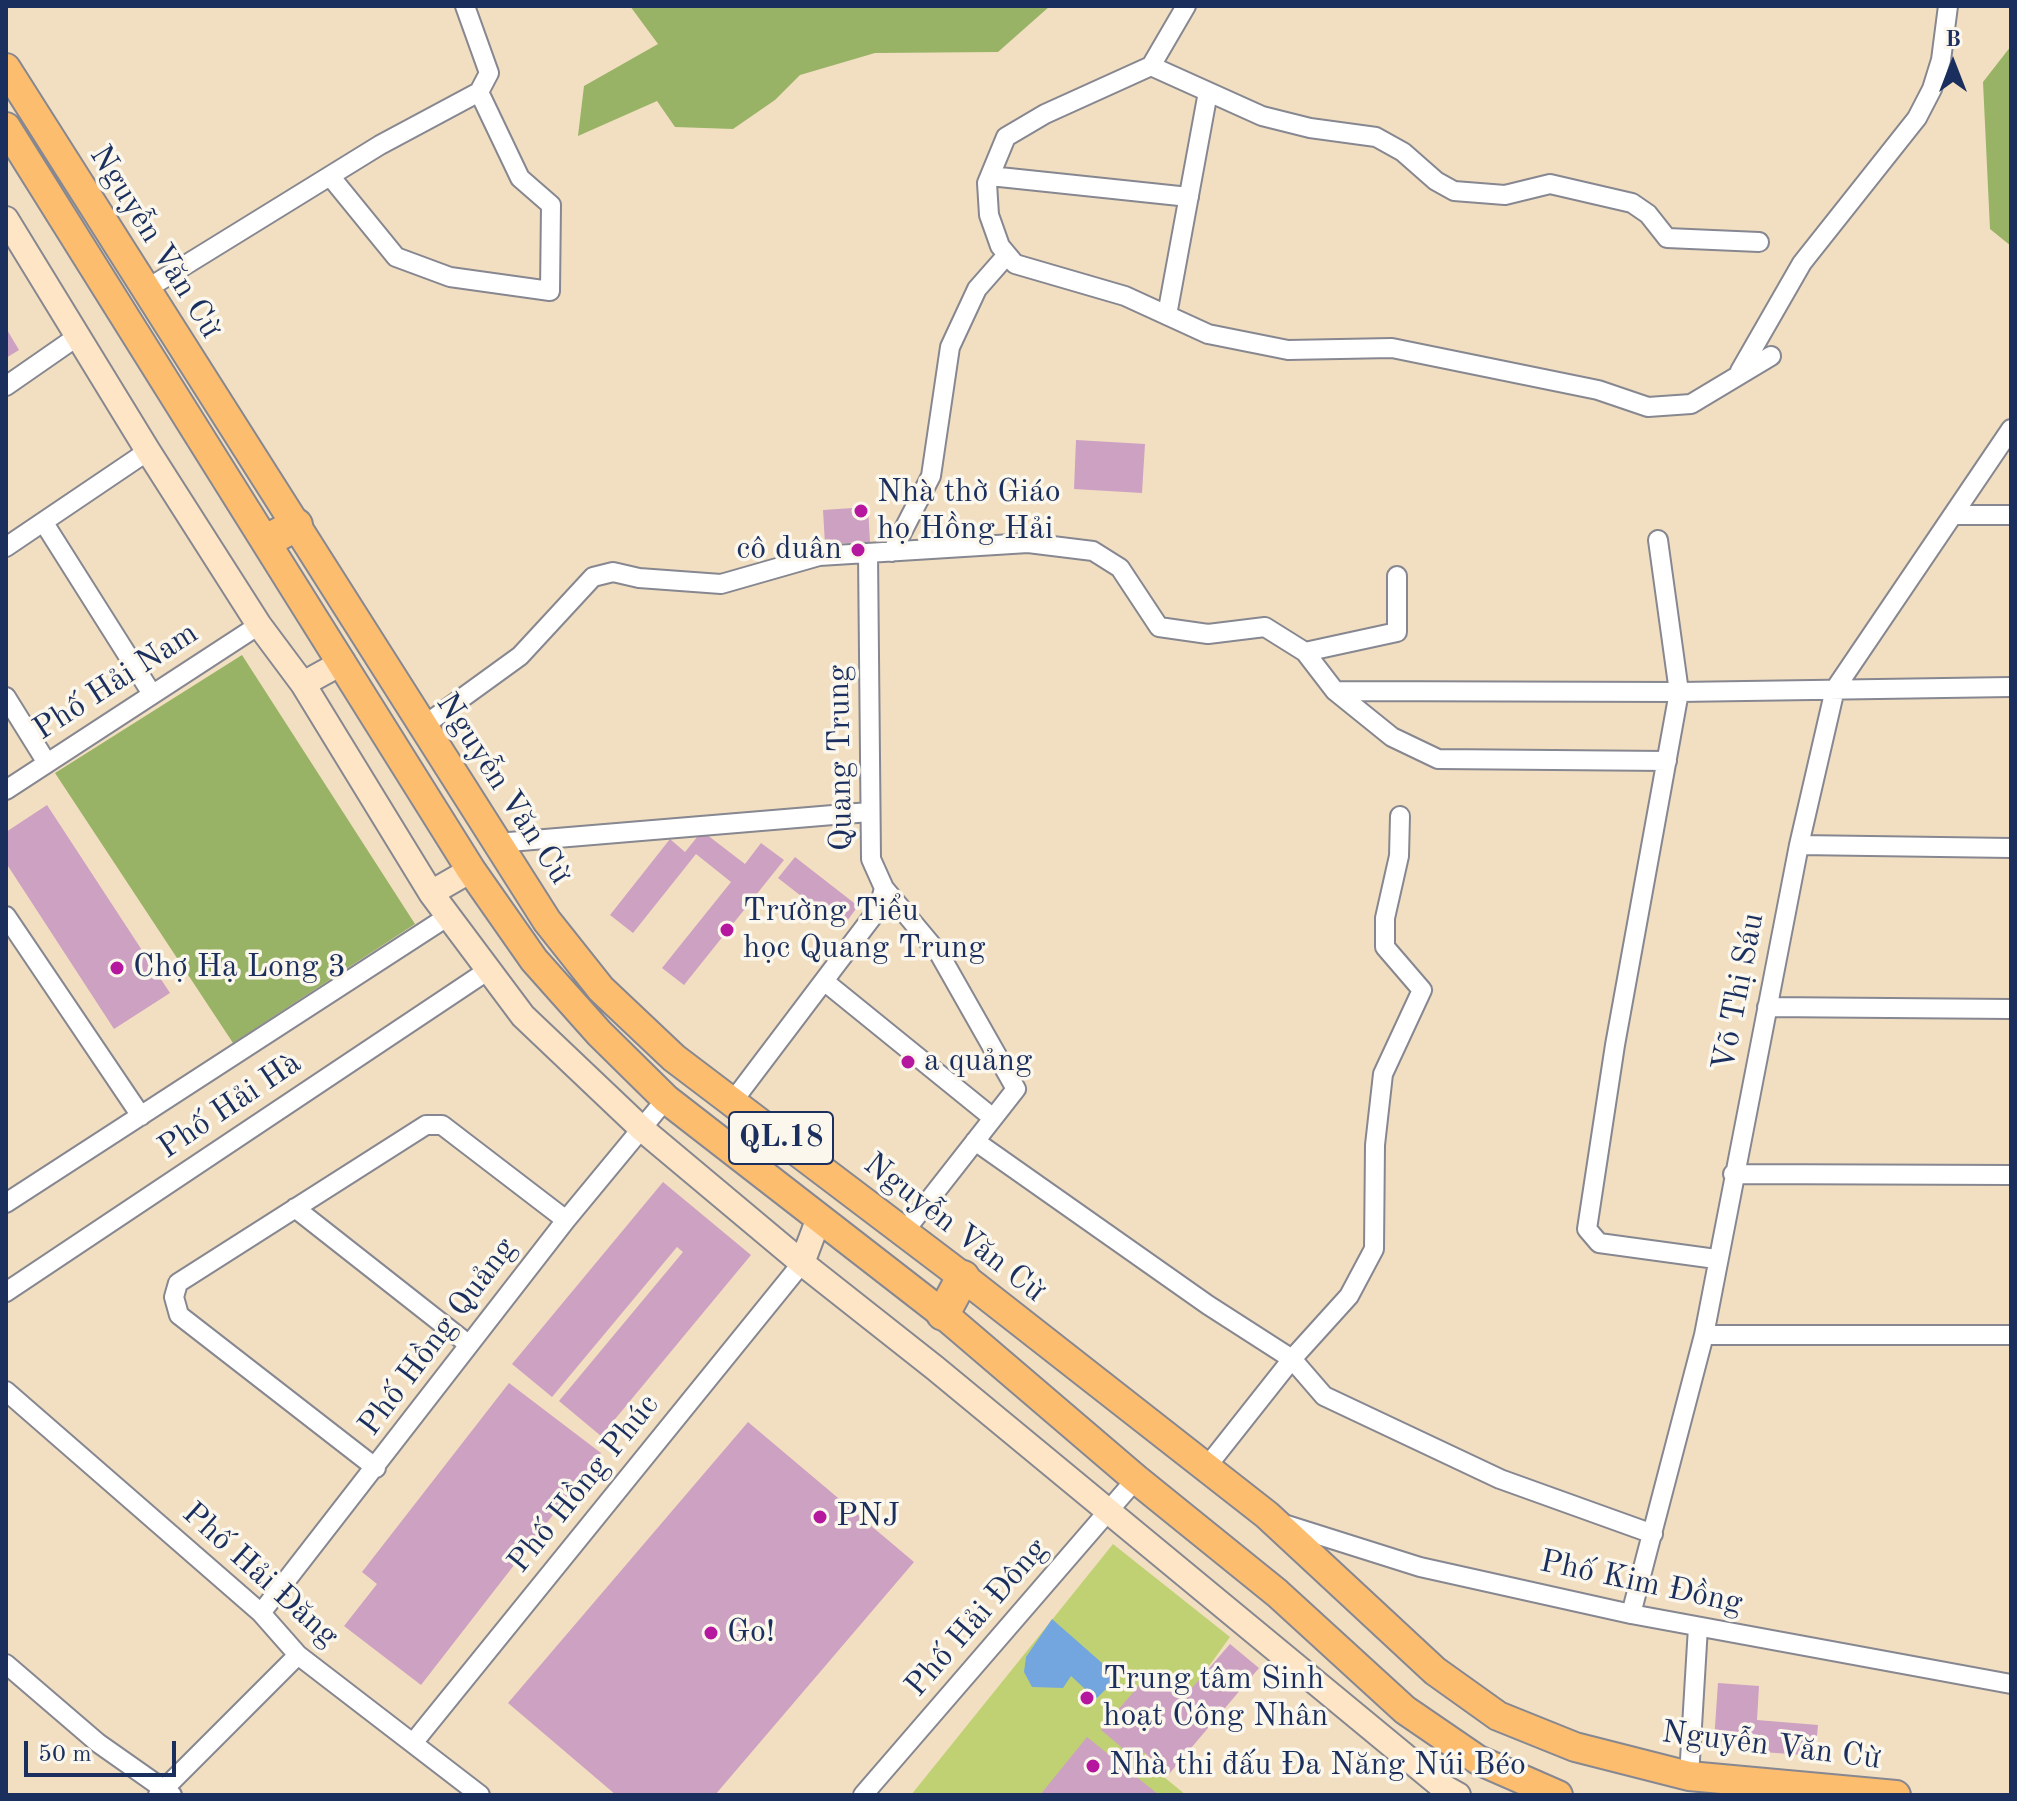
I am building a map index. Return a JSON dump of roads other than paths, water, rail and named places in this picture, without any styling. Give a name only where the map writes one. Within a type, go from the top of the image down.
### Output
[{"type":"highway","points":[[268,540],[296,525]]},
{"type":"highway","points":[[943,1314],[963,1277]]},
{"type":"main road","name":"Nguyễn Văn Cừ","points":[[6,68],[547,921],[601,989],[674,1058],[963,1277],[1267,1515],[1435,1671],[1498,1716],[1575,1747],[1689,1776],[1896,1795]]},
{"type":"main road","name":"Nguyễn Văn Cừ","points":[[6,127],[16,163],[268,540],[471,870],[534,960],[599,1033],[666,1099],[943,1314],[1136,1479],[1277,1593],[1405,1710],[1478,1760],[1558,1795]]},
{"type":"street","points":[[145,290],[330,176],[479,92],[489,73],[465,6]]},
{"type":"street","points":[[1186,6],[1151,66],[1045,114],[1006,137],[987,183],[989,215],[1006,256],[1015,264],[1125,296],[1208,334],[1288,350],[1392,348],[1598,390],[1648,407],[1691,404],[1771,356]]},
{"type":"street","points":[[1738,374],[1802,263],[1917,118],[1932,89],[1941,60],[1948,6]]},
{"type":"street","points":[[1151,66],[1284,123],[1376,137],[1403,152],[1436,181],[1454,191],[1505,195],[1550,184],[1632,203],[1648,214],[1667,238],[1759,242]]},
{"type":"street","points":[[330,176],[396,257],[450,277],[550,291],[551,205],[520,178],[479,92]]},
{"type":"street","points":[[1167,315],[1208,92]]},
{"type":"street","points":[[990,176],[1189,197]]},
{"type":"street","points":[[6,219],[148,451],[259,625],[303,684],[431,893],[523,1016],[642,1129],[802,1263],[901,1340],[1440,1785],[1458,1795]]},
{"type":"street","points":[[892,552],[931,476],[950,347],[955,333],[977,289],[1006,256]]},
{"type":"street","points":[[6,386],[78,336]]},
{"type":"street","name":"Võ Thị Sáu","points":[[1631,1614],[1704,1335],[1716,1259],[1799,845],[1835,689],[2011,429]]},
{"type":"street","points":[[6,547],[148,451]]},
{"type":"street","points":[[1953,515],[2011,515]]},
{"type":"street","points":[[44,523],[152,694]]},
{"type":"street","points":[[1658,540],[1679,692],[1605,1106],[1587,1229],[1599,1243],[1716,1259]]},
{"type":"street","points":[[422,727],[520,656],[593,577],[613,572],[639,578],[721,584],[819,556],[1028,543],[1093,551],[1120,568],[1159,627],[1208,634],[1265,627],[1305,652],[1335,691],[1392,737],[1438,759],[1667,761]]},
{"type":"street","name":"Quang Trung","points":[[733,1101],[879,908],[884,888],[871,859],[868,553]]},
{"type":"street","points":[[1305,652],[1397,632],[1397,576]]},
{"type":"street","name":"Phố Hải Nam","points":[[6,790],[259,625]]},
{"type":"street","points":[[303,684],[343,662]]},
{"type":"street","points":[[1335,691],[1679,692],[2011,687]]},
{"type":"street","points":[[6,697],[47,763]]},
{"type":"street","points":[[497,843],[869,812]]},
{"type":"street","points":[[1205,1469],[1292,1359],[1349,1296],[1374,1249],[1375,1145],[1383,1074],[1422,990],[1385,947],[1385,918],[1399,856],[1400,816]]},
{"type":"street","points":[[1799,845],[2011,848]]},
{"type":"street","points":[[431,893],[471,870]]},
{"type":"street","points":[[884,888],[940,955],[1016,1089],[904,1232]]},
{"type":"street","points":[[6,916],[141,1116]]},
{"type":"street","name":"Phố Hải Hà","points":[[6,1203],[447,917]]},
{"type":"street","name":"Phố Hải Hà","points":[[6,1292],[487,971]]},
{"type":"street","points":[[824,981],[993,1118]]},
{"type":"street","points":[[1767,1007],[2011,1009]]},
{"type":"street","name":"Phố Hồng Quảng","points":[[261,1613],[376,1468],[468,1344],[666,1099]]},
{"type":"street","points":[[376,1468],[179,1315],[175,1289],[178,1283],[418,1129],[435,1123],[450,1131],[566,1220]]},
{"type":"street","points":[[975,1141],[1208,1305],[1292,1359],[1324,1396],[1500,1479],[1653,1534]]},
{"type":"street","points":[[1733,1174],[2011,1175]]},
{"type":"street","points":[[295,1208],[468,1344]]},
{"type":"street","points":[[802,1263],[819,1218]]},
{"type":"street","name":"Phố Hồng Phúc","points":[[413,1743],[802,1263]]},
{"type":"street","points":[[1704,1335],[2011,1335]]},
{"type":"street","name":"Phố Hải Đăng","points":[[6,1391],[261,1613],[298,1655],[480,1795]]},
{"type":"street","name":"Phố Hải Đông","points":[[863,1795],[1136,1479]]},
{"type":"street","name":"Phố Kim Đồng","points":[[1267,1515],[1308,1534],[1420,1567],[1631,1614],[2011,1684]]},
{"type":"street","points":[[1689,1776],[1698,1627]]},
{"type":"street","points":[[6,1664],[98,1743],[165,1793],[298,1655]]},
{"type":"water","points":[[1052,1619],[1118,1677],[1096,1699],[1071,1676],[1063,1688],[1032,1687],[1024,1672],[1026,1657]]},
{"type":"place","name":"Nhà thờ Giáo họ Hồng Hải","points":[[861,511]]},
{"type":"place","name":"cô duân","points":[[858,550]]},
{"type":"place","name":"Trường Tiểu học Quang Trung","points":[[727,930]]},
{"type":"place","name":"Chợ Hạ Long 3","points":[[117,968]]},
{"type":"place","name":"a quảng","points":[[908,1062]]},
{"type":"place","name":"PNJ","points":[[820,1517]]},
{"type":"place","name":"Go!","points":[[711,1633]]},
{"type":"place","name":"Trung tâm Sinh hoạt Công Nhân","points":[[1087,1698]]},
{"type":"place","name":"Nhà thi đấu Đa Năng Núi Béo","points":[[1093,1766]]}]
